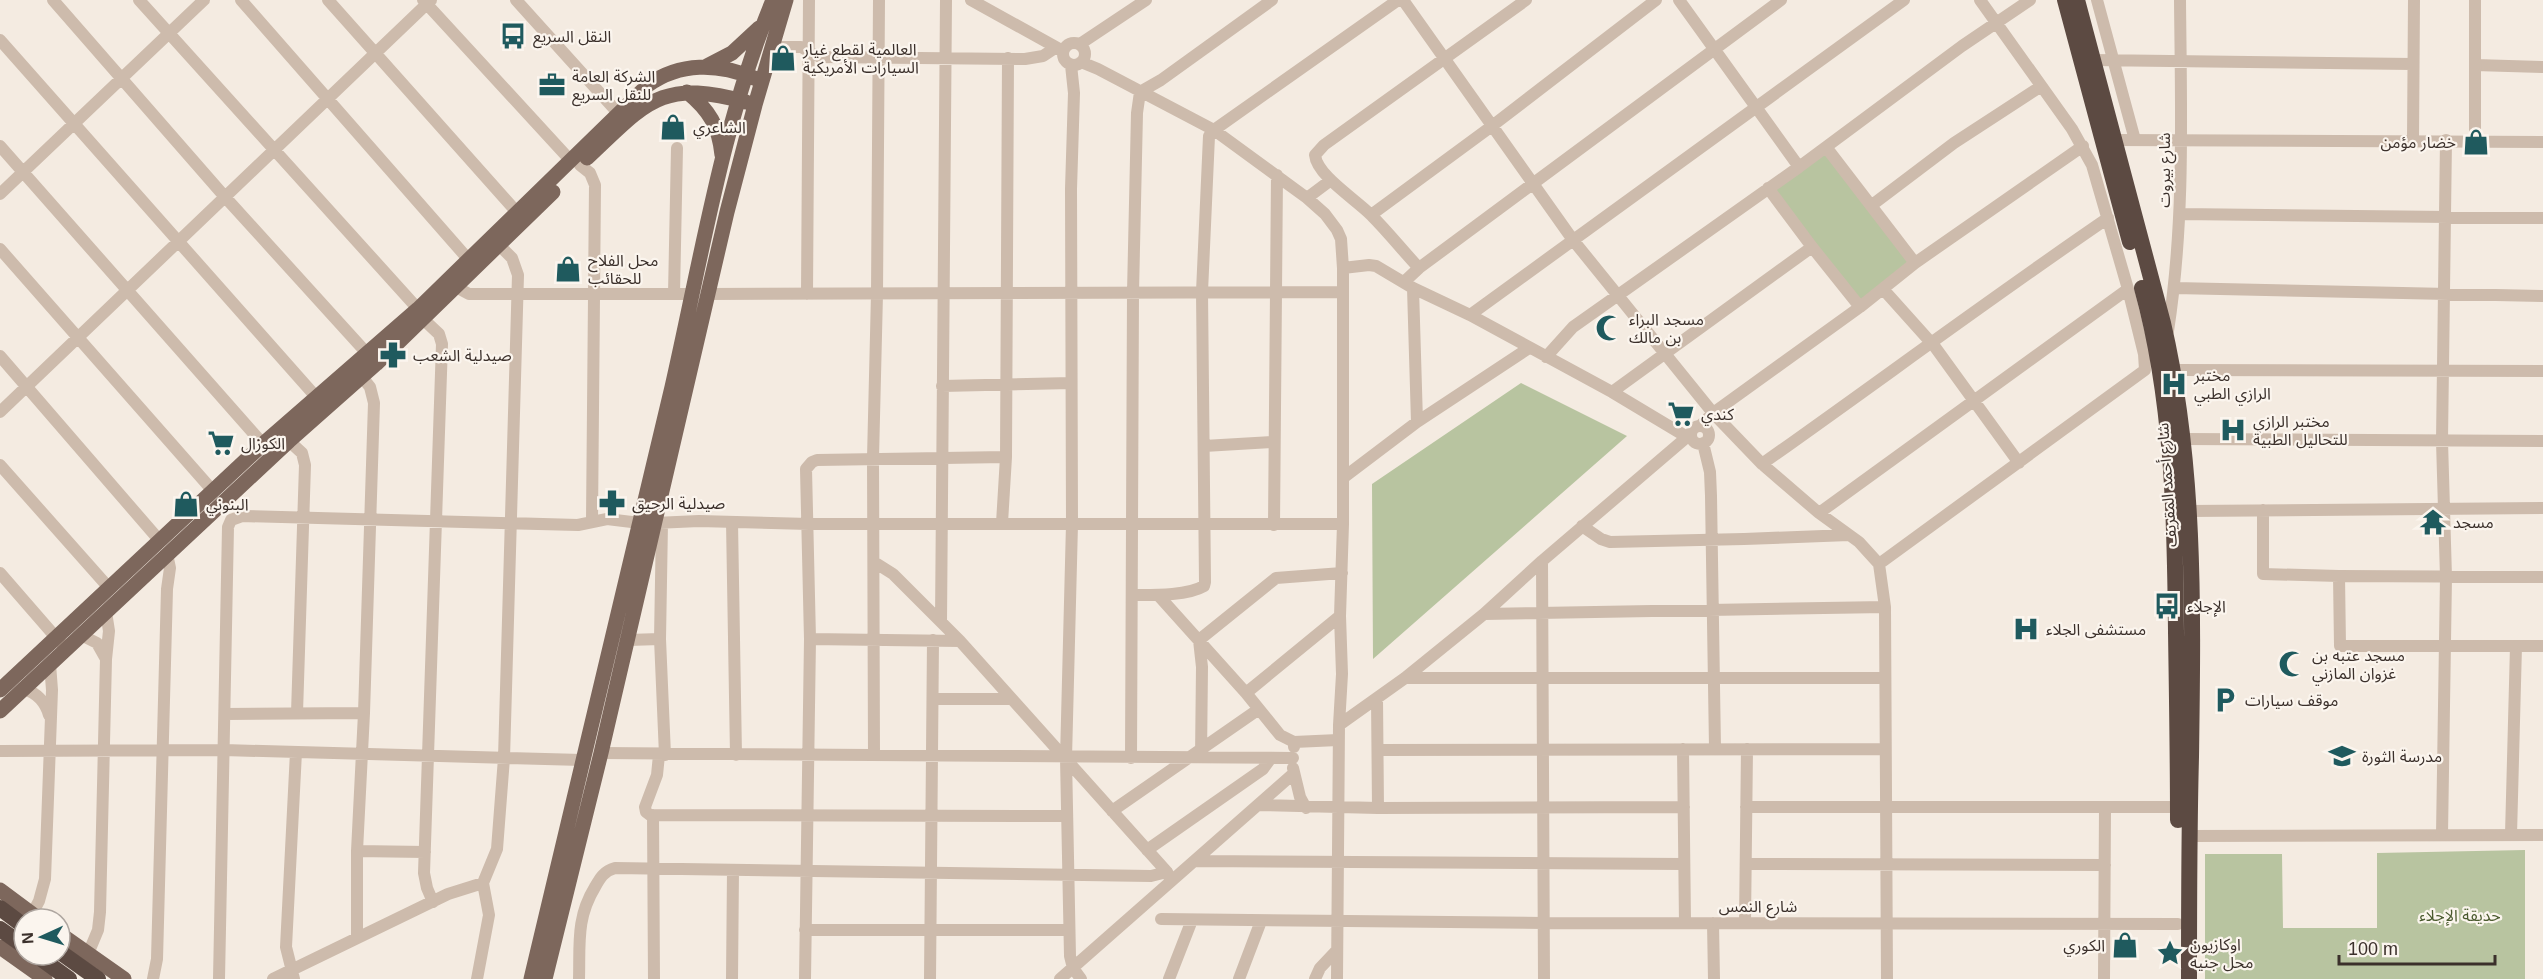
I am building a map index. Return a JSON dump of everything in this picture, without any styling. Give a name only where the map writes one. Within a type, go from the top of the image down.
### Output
[{"type":"highway","name":"شارع أحمد المقريف","points":[[2065,0],[2145,296],[2158,354],[2171,453],[2185,679],[2189,836],[2189,979]]},
{"type":"highway","name":"شارع أحمد المقريف","points":[[2078,0],[2167,338],[2183,439],[2188,511],[2185,679],[2178,807],[2180,979]]},
{"type":"highway","points":[[72,961],[98,979]]},
{"type":"highway","points":[[52,967],[69,979]]},
{"type":"main road","points":[[545,979],[628,640],[700,294],[723,160],[745,74],[773,0]]},
{"type":"main road","points":[[700,294],[786,0]]},
{"type":"main road","points":[[575,163],[618,113],[659,77],[673,71],[707,66],[732,53],[763,23]]},
{"type":"main road","points":[[707,66],[745,74],[762,82]]},
{"type":"main road","points":[[687,92],[711,116],[718,132],[723,160]]},
{"type":"main road","points":[[0,690],[62,644],[81,635],[154,566],[163,548],[213,491],[263,444],[317,398],[372,359],[420,314],[468,260],[520,216],[575,163],[648,103],[669,94],[687,92],[706,93],[755,105]]},
{"type":"main road","points":[[420,314],[456,287],[499,245],[520,216]]},
{"type":"main road","points":[[0,711],[50,664],[62,644],[110,589],[163,548],[362,377],[372,359]]},
{"type":"main road","points":[[531,979],[582,760],[652,523]]},
{"type":"main road","points":[[0,890],[18,907]]},
{"type":"main road","points":[[72,943],[124,979]]},
{"type":"main road","points":[[0,947],[45,979]]},
{"type":"street","points":[[53,0],[372,359]]},
{"type":"street","points":[[139,0],[439,334],[442,344],[425,852],[425,880],[434,902]]},
{"type":"street","points":[[0,194],[204,0]]},
{"type":"street","points":[[241,0],[468,260]]},
{"type":"street","points":[[328,0],[520,216]]},
{"type":"street","points":[[516,0],[618,113]]},
{"type":"street","points":[[807,294],[809,0]]},
{"type":"street","points":[[874,755],[873,458],[877,294],[879,0]]},
{"type":"street","points":[[941,622],[946,0]]},
{"type":"street","points":[[971,0],[1059,50],[1063,57],[1076,64],[1098,69],[1214,130],[1307,198],[1325,214],[1341,239],[1343,524],[1340,616],[1342,674],[1338,740],[1337,979]]},
{"type":"street","points":[[988,0],[996,14]]},
{"type":"street","points":[[772,47],[801,47],[820,57],[1008,58],[1042,56],[1069,44],[1080,44],[1130,5],[1146,0]]},
{"type":"street","points":[[1140,92],[1161,80],[1272,0]]},
{"type":"street","points":[[1133,595],[1158,596],[1196,590],[1204,585],[1206,576],[1202,292],[1207,144],[1214,130],[1398,0]]},
{"type":"street","points":[[1403,0],[1573,240],[1713,413],[1762,464],[1819,513],[1849,534],[1879,564],[1885,607],[1887,979]]},
{"type":"street","points":[[1419,268],[1371,215],[1331,180],[1317,162],[1315,155],[1318,150],[1526,0]]},
{"type":"street","points":[[1371,215],[1492,126],[1656,0]]},
{"type":"street","points":[[1679,0],[1799,167]]},
{"type":"street","points":[[1417,422],[1409,285],[1419,268],[1781,0]]},
{"type":"street","points":[[1470,315],[1904,0]]},
{"type":"street","points":[[1879,564],[2145,370],[2144,354],[2128,289],[2092,165],[2083,146],[1980,0]]},
{"type":"street","points":[[1546,357],[1573,327],[1620,296],[1675,253],[1799,167],[1962,46],[2030,0]]},
{"type":"street","points":[[2097,0],[2134,140]]},
{"type":"street","name":"شارع بيروت","points":[[2167,338],[2175,288],[2180,214],[2180,0]]},
{"type":"street","points":[[2413,140],[2414,0]]},
{"type":"street","points":[[2475,0],[2475,140]]},
{"type":"street","points":[[0,412],[427,1],[575,163],[590,173],[595,185],[592,520]]},
{"type":"street","points":[[0,40],[317,398]]},
{"type":"street","points":[[1080,44],[1085,53],[1076,64],[1074,93],[1071,293],[1072,524],[1066,816],[1068,930],[1073,968],[1081,979]]},
{"type":"street","points":[[1002,523],[1006,386],[1008,58]]},
{"type":"street","points":[[2092,60],[2414,64]]},
{"type":"street","points":[[2475,65],[2543,67]]},
{"type":"street","points":[[1872,205],[1954,143],[2040,87]]},
{"type":"street","points":[[1131,758],[1133,293],[1137,113],[1140,92]]},
{"type":"street","points":[[2114,140],[2543,142]]},
{"type":"street","points":[[2442,835],[2446,646],[2442,441],[2446,140]]},
{"type":"street","points":[[0,146],[263,444]]},
{"type":"street","points":[[1339,725],[1405,678],[1484,614],[1582,526],[1689,437],[1693,429],[1700,426],[1713,413],[1860,307],[1915,263],[2083,146]]},
{"type":"street","points":[[1826,147],[1915,263]]},
{"type":"street","points":[[674,294],[677,148]]},
{"type":"street","points":[[1274,525],[1277,175]]},
{"type":"street","points":[[1307,198],[1331,180]]},
{"type":"street","points":[[1768,188],[1860,307]]},
{"type":"street","points":[[2180,214],[2543,218]]},
{"type":"street","points":[[1762,464],[1932,344],[1975,310],[2108,218]]},
{"type":"street","points":[[477,979],[489,915],[483,883],[497,849],[504,758],[518,274],[515,263],[499,245]]},
{"type":"street","points":[[1612,392],[1812,247]]},
{"type":"street","points":[[0,249],[213,491]]},
{"type":"street","points":[[1343,268],[1369,265],[1376,267],[1612,392],[1689,437],[1695,443],[1703,443],[1708,439],[1706,429],[1700,426]]},
{"type":"street","points":[[456,287],[469,294],[1342,292]]},
{"type":"street","points":[[2175,288],[2543,296]]},
{"type":"street","points":[[1883,289],[1932,344],[2019,463]]},
{"type":"street","points":[[1819,513],[2128,289]]},
{"type":"street","points":[[1342,477],[1417,422],[1529,348]]},
{"type":"street","points":[[0,356],[163,548],[170,568],[167,589],[158,950],[153,979]]},
{"type":"street","points":[[2173,370],[2543,371]]},
{"type":"street","points":[[357,938],[357,851],[374,403],[370,387],[362,377]]},
{"type":"street","points":[[942,386],[1071,383]]},
{"type":"street","points":[[2183,439],[2543,441]]},
{"type":"street","points":[[289,441],[304,459],[297,713]]},
{"type":"street","points":[[1204,447],[1273,442]]},
{"type":"street","points":[[1703,443],[1710,472],[1715,677],[1714,748]]},
{"type":"street","points":[[806,979],[805,872],[810,639],[806,469],[808,464],[817,460],[1005,457]]},
{"type":"street","points":[[0,465],[110,589]]},
{"type":"street","points":[[2188,511],[2543,508]]},
{"type":"street","points":[[2263,510],[2263,574],[2543,577]]},
{"type":"street","points":[[219,979],[229,524],[238,516],[578,525],[592,520],[607,519],[652,523],[1343,524]]},
{"type":"street","points":[[732,522],[736,755]]},
{"type":"street","points":[[652,523],[660,639],[662,755],[654,786],[645,807],[646,812],[653,815],[1066,816]]},
{"type":"street","points":[[1582,526],[1601,539],[1610,542],[1849,534]]},
{"type":"street","points":[[1542,561],[1544,979]]},
{"type":"street","points":[[874,562],[893,574],[960,641],[1169,877]]},
{"type":"street","points":[[154,566],[162,573],[167,589]]},
{"type":"street","points":[[0,573],[62,644]]},
{"type":"street","points":[[1199,640],[1276,578],[1342,573]]},
{"type":"street","points":[[2339,576],[2340,646],[2543,646]]},
{"type":"street","points":[[1158,596],[1246,693],[1280,735],[1294,742],[1338,740]]},
{"type":"street","points":[[1484,614],[1885,607]]},
{"type":"street","points":[[88,954],[99,921],[106,659],[109,630],[106,612]]},
{"type":"street","points":[[1246,693],[1340,616]]},
{"type":"street","points":[[81,635],[98,643],[106,659]]},
{"type":"street","points":[[628,640],[660,639]]},
{"type":"street","points":[[810,639],[960,641]]},
{"type":"street","points":[[930,979],[933,640]]},
{"type":"street","points":[[1197,755],[1202,667],[1199,640]]},
{"type":"street","points":[[2511,835],[2516,646]]},
{"type":"street","points":[[37,907],[45,879],[52,690],[50,664]]},
{"type":"street","points":[[1405,678],[1884,678]]},
{"type":"street","points":[[24,689],[43,700],[50,716]]},
{"type":"street","points":[[1377,698],[1378,808]]},
{"type":"street","points":[[933,699],[1012,699]]},
{"type":"street","points":[[1112,811],[1197,755],[1259,709]]},
{"type":"street","points":[[225,714],[364,713]]},
{"type":"street","points":[[1294,742],[1293,774],[1306,808]]},
{"type":"street","points":[[1745,922],[1747,748]]},
{"type":"street","points":[[1683,749],[1685,923]]},
{"type":"street","points":[[1378,750],[1884,749]]},
{"type":"street","points":[[0,751],[224,750],[582,760]]},
{"type":"street","points":[[292,975],[286,947],[296,752]]},
{"type":"street","points":[[601,753],[1066,758],[1197,755],[1293,758]]},
{"type":"street","points":[[1147,850],[1263,769],[1271,758]]},
{"type":"street","points":[[1060,979],[1169,877],[1196,861],[1293,774]]},
{"type":"street","points":[[1260,805],[1306,808],[1684,807]]},
{"type":"street","points":[[1746,807],[2178,807]]},
{"type":"street","points":[[2104,979],[2105,807]]},
{"type":"street","points":[[653,815],[654,979]]},
{"type":"street","points":[[2189,836],[2543,835]]},
{"type":"street","points":[[357,851],[425,852]]},
{"type":"street","points":[[1196,861],[1684,864]]},
{"type":"street","points":[[1746,864],[2105,865]]},
{"type":"street","points":[[579,979],[581,917],[600,878],[607,871],[615,868],[1169,877]]},
{"type":"street","points":[[732,979],[733,870]]},
{"type":"street","points":[[273,979],[292,975],[357,938],[459,890],[483,883]]},
{"type":"street","name":"شارع النمس","points":[[1161,919],[1338,922],[2178,924]]},
{"type":"street","points":[[1169,979],[1192,920]]},
{"type":"street","points":[[1239,979],[1262,921]]},
{"type":"street","points":[[1713,923],[1714,979]]},
{"type":"street","points":[[805,930],[1068,930]]},
{"type":"street","points":[[1315,979],[1320,968],[1337,950]]},
{"type":"green space","points":[[1826,148],[1915,263],[1860,306],[1770,189]]},
{"type":"green space","points":[[1521,383],[1627,436],[1373,659],[1372,484]]},
{"type":"green space","name":"حديقة الإجلاء","points":[[2525,850],[2525,979],[2205,979],[2205,854],[2282,854],[2283,928],[2377,928],[2377,853]]},
{"type":"place","name":"النقل السريع","points":[[513,36]]},
{"type":"place","name":"العالمية لقطع غيار السيارات الأمريكية","points":[[783,58]]},
{"type":"place","name":"الشركة العامة للنقل السريع","points":[[552,85]]},
{"type":"place","name":"الشاعري","points":[[673,127]]},
{"type":"place","name":"خضار مؤمن","points":[[2476,142]]},
{"type":"place","name":"محل الفلاح للحقائب","points":[[568,269]]},
{"type":"place","name":"مسجد البراء بن مالك","points":[[1609,328]]},
{"type":"place","name":"صيدلية الشعب","points":[[393,355]]},
{"type":"place","name":"مختبر الرازي الطبي","points":[[2174,384]]},
{"type":"place","name":"كندي","points":[[1681,414]]},
{"type":"place","name":"مختبر الرازي للتحاليل الطبية","points":[[2233,430]]},
{"type":"place","name":"الكوزال","points":[[221,443]]},
{"type":"place","name":"صيدلية الرحيق","points":[[612,503]]},
{"type":"place","name":"البنوني","points":[[186,504]]},
{"type":"place","name":"مسجد","points":[[2433,522]]},
{"type":"place","name":"الإجلاء","points":[[2167,606]]},
{"type":"place","name":"مستشفى الجلاء","points":[[2026,629]]},
{"type":"place","name":"مسجد عتبه بن غزوان المازني","points":[[2292,664]]},
{"type":"place","name":"موقف سيارات","points":[[2225,700]]},
{"type":"place","name":"مدرسة الثورة","points":[[2342,756]]},
{"type":"place","name":"الكوري","points":[[2125,945]]},
{"type":"place","name":"اوكازيون محل جنيه","points":[[2170,953]]}]
